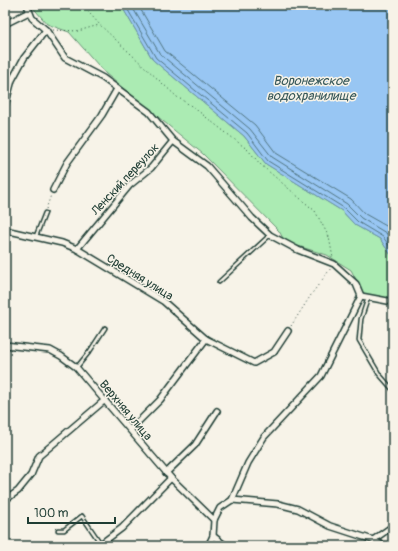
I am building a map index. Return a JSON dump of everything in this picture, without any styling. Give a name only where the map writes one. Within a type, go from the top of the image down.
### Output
[{"type":"street","points":[[27,5],[32,18],[46,30],[65,58],[103,78],[149,112],[173,141],[207,166],[252,218],[270,235],[298,250],[334,264],[356,284],[361,296],[321,376],[264,437],[248,463],[232,500],[220,508],[214,520],[213,536],[208,546]]},
{"type":"street","points":[[5,24],[29,12]]},
{"type":"street","points":[[5,106],[12,80],[24,58],[46,30]]},
{"type":"street","points":[[53,190],[67,164],[102,115],[117,89]]},
{"type":"street","points":[[5,134],[5,141]]},
{"type":"street","name":"Ленский переулок","points":[[77,249],[130,185],[151,168],[173,141]]},
{"type":"street","name":"Средняя улица","points":[[5,230],[36,236],[77,249],[163,300],[206,339],[254,363],[274,352],[288,331]]},
{"type":"street","points":[[361,296],[393,302]]},
{"type":"street","points":[[131,429],[160,400],[206,339]]},
{"type":"street","name":"Верхняя улица","points":[[5,345],[50,350],[76,367],[131,429],[166,473],[214,520]]},
{"type":"street","points":[[5,500],[18,491],[31,475],[39,456],[105,400]]},
{"type":"street","points":[[166,473],[195,445],[217,411]]},
{"type":"street","points":[[100,545],[122,528],[171,478]]},
{"type":"street","points":[[232,500],[278,504],[298,509],[330,526],[373,540],[384,546]]},
{"type":"street","points":[[373,540],[393,526]]},
{"type":"street","points":[[213,536],[226,546]]},
{"type":"lane","points":[[36,236],[44,213]]},
{"type":"lane","points":[[219,282],[270,235]]},
{"type":"lane","points":[[368,298],[361,318],[359,340],[379,374],[393,390]]},
{"type":"lane","points":[[76,367],[105,328]]},
{"type":"lane","points":[[58,530],[64,530],[82,516],[100,545]]},
{"type":"path","points":[[82,5],[100,25],[177,97],[193,107],[248,150],[261,165],[315,211],[329,237],[334,264],[313,292],[288,331]]},
{"type":"path","points":[[46,30],[78,31],[100,25]]},
{"type":"path","points":[[44,213],[53,190]]},
{"type":"green space","points":[[31,5],[121,5],[153,60],[244,136],[266,164],[342,211],[355,225],[380,239],[393,258],[393,301],[365,296],[351,270],[327,255],[285,242],[279,231],[203,154],[106,74],[69,32],[47,24]]},
{"type":"water","name":"Воронежское водохранилище","points":[[121,5],[393,5],[393,258],[380,239],[355,225],[342,211],[266,164],[244,136],[153,60]]}]
